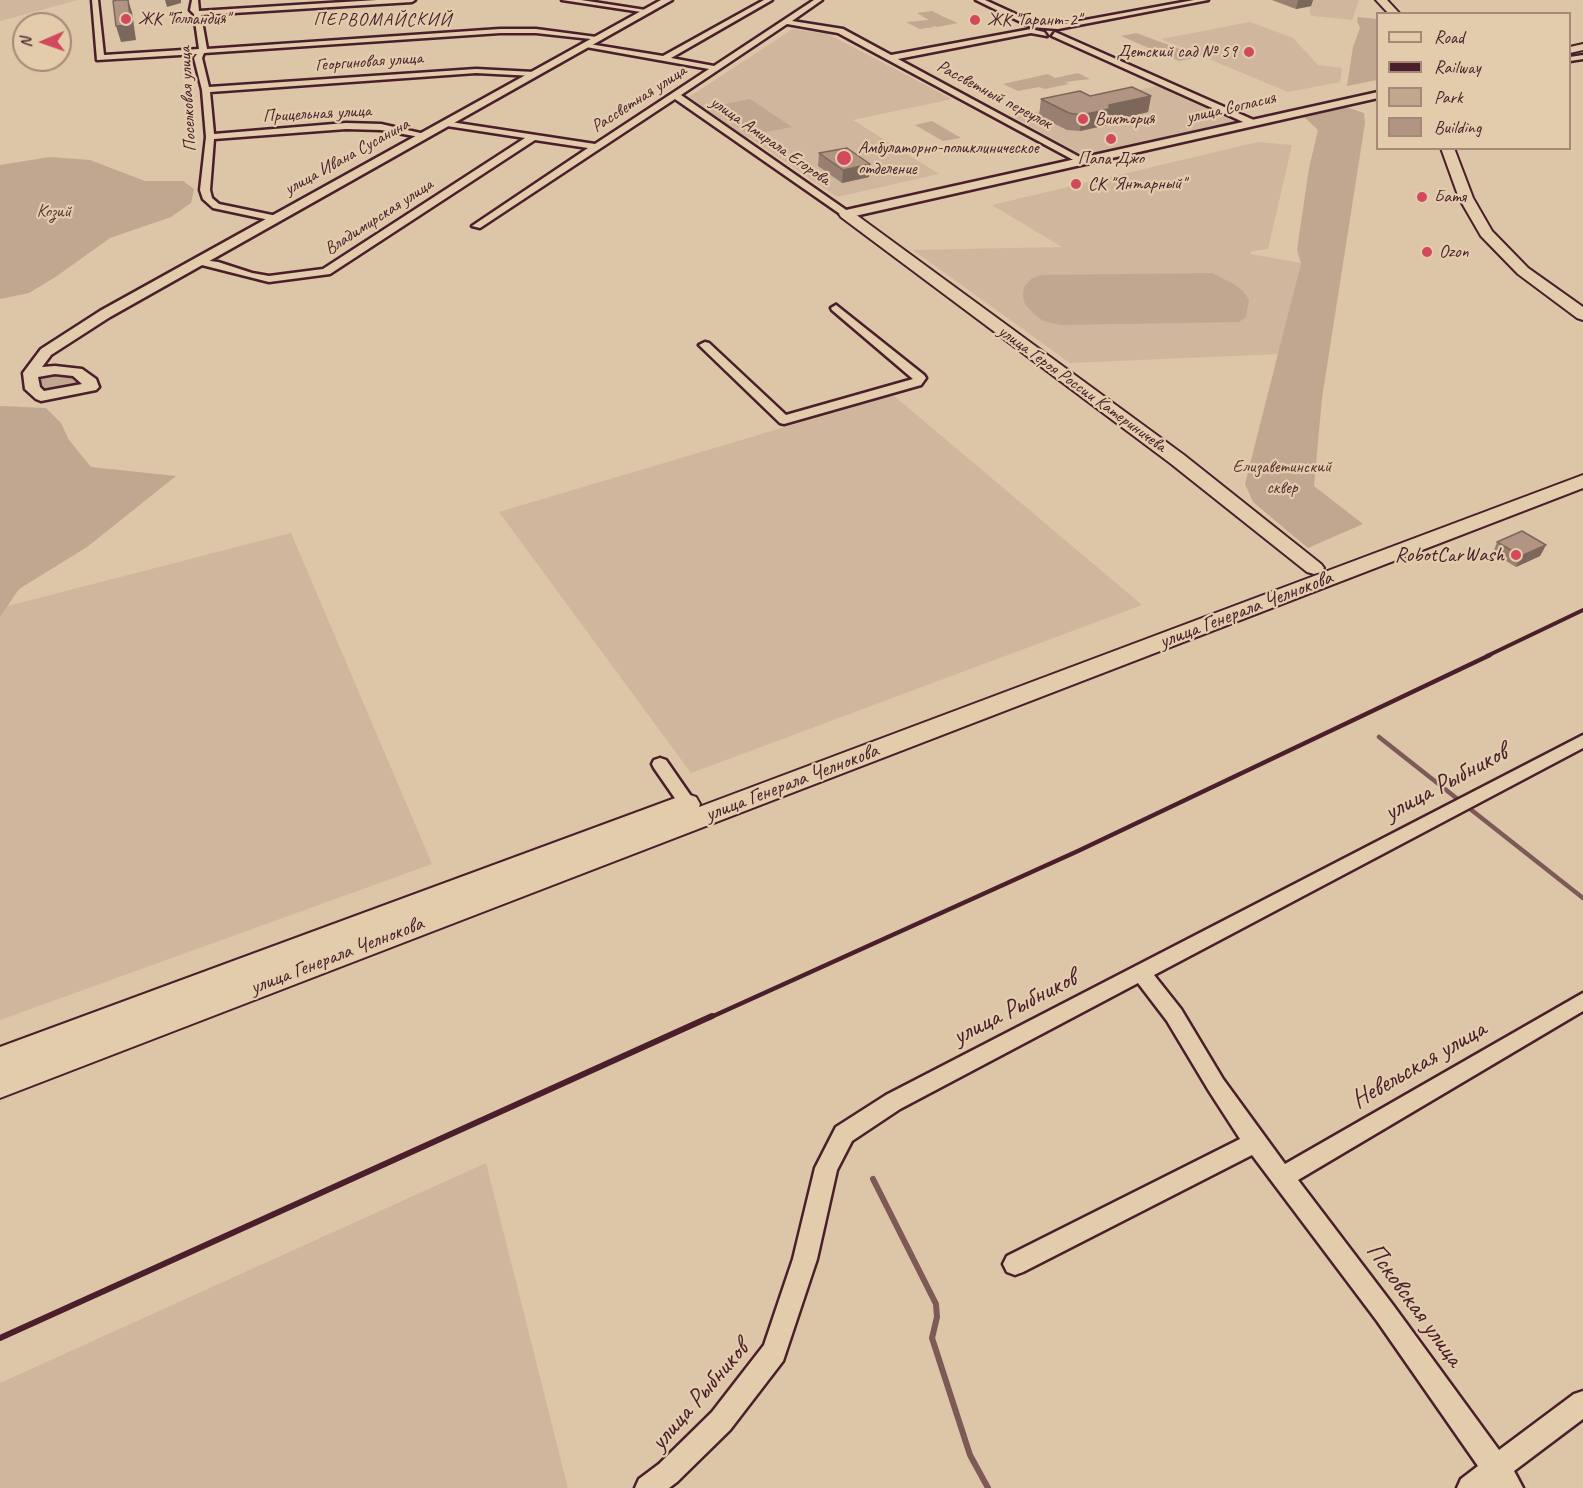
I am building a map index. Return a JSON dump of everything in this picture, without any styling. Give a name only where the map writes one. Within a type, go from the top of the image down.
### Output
[{"type":"main road","points":[[1380,0],[1393,12]]},
{"type":"main road","points":[[1448,150],[1466,198],[1486,233],[1523,271],[1583,315]]},
{"type":"main road","name":"улица Героя России Катериничева","points":[[846,214],[1177,459],[1314,568]]},
{"type":"main road","name":"улица Генерала Челнокова","points":[[0,1061],[1583,467]]},
{"type":"main road","name":"улица Генерала Челнокова","points":[[0,1084],[1583,481]]},
{"type":"street","name":"Поселковая улица","points":[[195,0],[194,10],[197,14],[202,51],[198,58],[206,90],[210,137],[205,190],[208,199],[216,206],[274,218]]},
{"type":"street","points":[[197,14],[412,0]]},
{"type":"street","points":[[564,0],[648,11]]},
{"type":"street","name":"улица Ивана Сусанина","points":[[30,373],[46,352],[195,262],[668,0]]},
{"type":"street","points":[[662,60],[769,0]]},
{"type":"street","name":"Рассветная улица","points":[[477,226],[819,0]]},
{"type":"street","points":[[979,0],[1032,28]]},
{"type":"street","points":[[890,58],[1032,28],[1057,30],[1205,0]]},
{"type":"street","points":[[94,2],[100,57],[500,31],[536,30],[600,38]]},
{"type":"street","name":"Рассветный переулок","points":[[787,22],[836,29],[1082,161]]},
{"type":"street","points":[[1057,30],[1253,123]]},
{"type":"street","points":[[586,45],[714,69]]},
{"type":"street","name":"Георгиновая улица","points":[[206,90],[476,71],[534,74]]},
{"type":"street","name":"улица Амирала Егорова","points":[[675,95],[846,214]]},
{"type":"street","name":"улица Согласия","points":[[846,214],[1376,95]]},
{"type":"street","points":[[447,123],[596,147]]},
{"type":"street","name":"Прицельная улица","points":[[210,137],[346,126],[381,127],[425,135]]},
{"type":"street","name":"Владимирская улица","points":[[195,262],[218,265],[250,276],[269,279],[326,272],[533,137]]},
{"type":"street","points":[[705,345],[784,420],[917,382],[920,378],[836,308]]},
{"type":"street","points":[[55,370],[77,372],[88,379],[91,387],[41,396],[33,389],[30,373],[55,370]]},
{"type":"street","name":"улица Рыбников","points":[[648,1488],[668,1473],[721,1421],[774,1352],[805,1259],[826,1168],[844,1134],[893,1102],[1583,741]]},
{"type":"street","points":[[660,764],[687,803]]},
{"type":"street","name":"Псковская улица","points":[[1142,973],[1174,1015],[1216,1085],[1255,1142],[1504,1478]]},
{"type":"street","name":"Невельская улица","points":[[1283,1177],[1583,1001]]},
{"type":"street","points":[[1015,1264],[1255,1142]]},
{"type":"street","points":[[1470,1488],[1504,1478],[1583,1403]]},
{"type":"shaded area","points":[[0,0],[78,0],[33,12],[12,12],[12,18],[0,21]]},
{"type":"shaded area","points":[[1271,0],[1359,0],[1352,20],[1314,16],[1310,15],[1310,7],[1297,9]]},
{"type":"shaded area","name":"Детский сад № 59","points":[[1250,22],[1293,38],[1318,65],[1342,68],[1340,82],[1288,92],[1161,39]]},
{"type":"shaded area","points":[[793,29],[828,34],[952,99],[853,120],[939,174],[837,197],[750,138],[746,138],[689,97]]},
{"type":"shaded area","points":[[1157,86],[1236,122],[1084,156],[1013,117]]},
{"type":"shaded area","points":[[1258,142],[1292,145],[1268,249],[1252,251],[1250,254],[1301,263],[1279,354],[1070,363],[913,250],[1062,247],[992,205]]},
{"type":"shaded area","points":[[893,395],[1142,605],[691,773],[499,512]]},
{"type":"shaded area","points":[[291,533],[432,864],[0,1020],[0,608]]},
{"type":"shaded area","points":[[486,1163],[568,1488],[0,1488],[0,1383]]},
{"type":"green space","points":[[932,11],[958,23],[937,27],[931,25],[934,27],[920,29],[906,22],[929,20],[917,13]]},
{"type":"green space","points":[[1358,17],[1376,19],[1376,80],[1347,86],[1353,47],[1360,28]]},
{"type":"green space","points":[[1136,33],[1199,57],[1179,61],[1160,53],[1166,51],[1159,48],[1151,49],[1121,36]]},
{"type":"green space","points":[[1078,73],[1090,79],[1065,82],[1069,84],[1045,89],[1039,87],[1018,91],[1003,84],[1048,74],[1055,78]]},
{"type":"green space","points":[[750,99],[792,127],[749,135],[710,107]]},
{"type":"green space","name":"Елизаветинский сквер","points":[[1346,107],[1364,113],[1365,123],[1322,398],[1314,486],[1363,524],[1308,548],[1253,502],[1245,484],[1301,263],[1297,250],[1309,168],[1318,130],[1304,117]]},
{"type":"green space","points":[[932,121],[961,138],[943,141],[915,125]]},
{"type":"green space","name":"Козий","points":[[50,157],[90,160],[145,181],[183,181],[194,189],[191,203],[171,217],[110,238],[29,293],[0,299],[0,165]]},
{"type":"green space","points":[[1212,273],[1243,291],[1249,300],[1246,317],[1239,322],[1060,325],[1043,321],[1025,304],[1023,297],[1024,287],[1031,279],[1041,275]]},
{"type":"green space","points":[[47,372],[76,376],[82,381],[77,388],[47,391],[40,388],[37,377]]},
{"type":"green space","points":[[0,406],[46,408],[61,423],[69,440],[91,467],[176,476],[87,547],[19,589],[0,617]]},
{"type":"building","points":[[128,0],[131,25],[116,26],[113,1]]},
{"type":"building","points":[[1132,87],[1151,96],[1109,105],[1109,109],[1082,115],[1069,113],[1041,99],[1080,91],[1090,96]]},
{"type":"building","points":[[847,148],[870,164],[843,170],[819,153]]},
{"type":"building","points":[[1522,531],[1546,545],[1521,556],[1497,542]]},
{"type":"waterway","points":[[1379,737],[1583,898]]},
{"type":"waterway","points":[[873,1179],[936,1304],[937,1317],[932,1338],[970,1455],[988,1488]]},
{"type":"railway","points":[[1487,656],[1583,610]]},
{"type":"railway","points":[[709,1018],[1078,851],[1490,655]]},
{"type":"railway","points":[[0,1338],[712,1016]]},
{"type":"place","name":"ЖК \"Голландия\"","points":[[126,19]]},
{"type":"place","name":"ЖК \"Гарант-2\"","points":[[975,20]]},
{"type":"place","name":"Детский сад № 59","points":[[1249,52]]},
{"type":"place","name":"Виктория","points":[[1083,119]]},
{"type":"place","name":"Папа Джо","points":[[1111,139]]},
{"type":"place","name":"Амбулаторно-поликлиническое отделение","points":[[844,158]]},
{"type":"place","name":"СК \"Янтарный\"","points":[[1076,184]]},
{"type":"place","name":"Батя","points":[[1422,197]]},
{"type":"place","name":"Ozon","points":[[1427,252]]},
{"type":"place","name":"RobotCarWash","points":[[1516,555]]},
{"type":"district","name":"ПЕРВОМАЙСКИЙ","points":[[383,20]]}]
